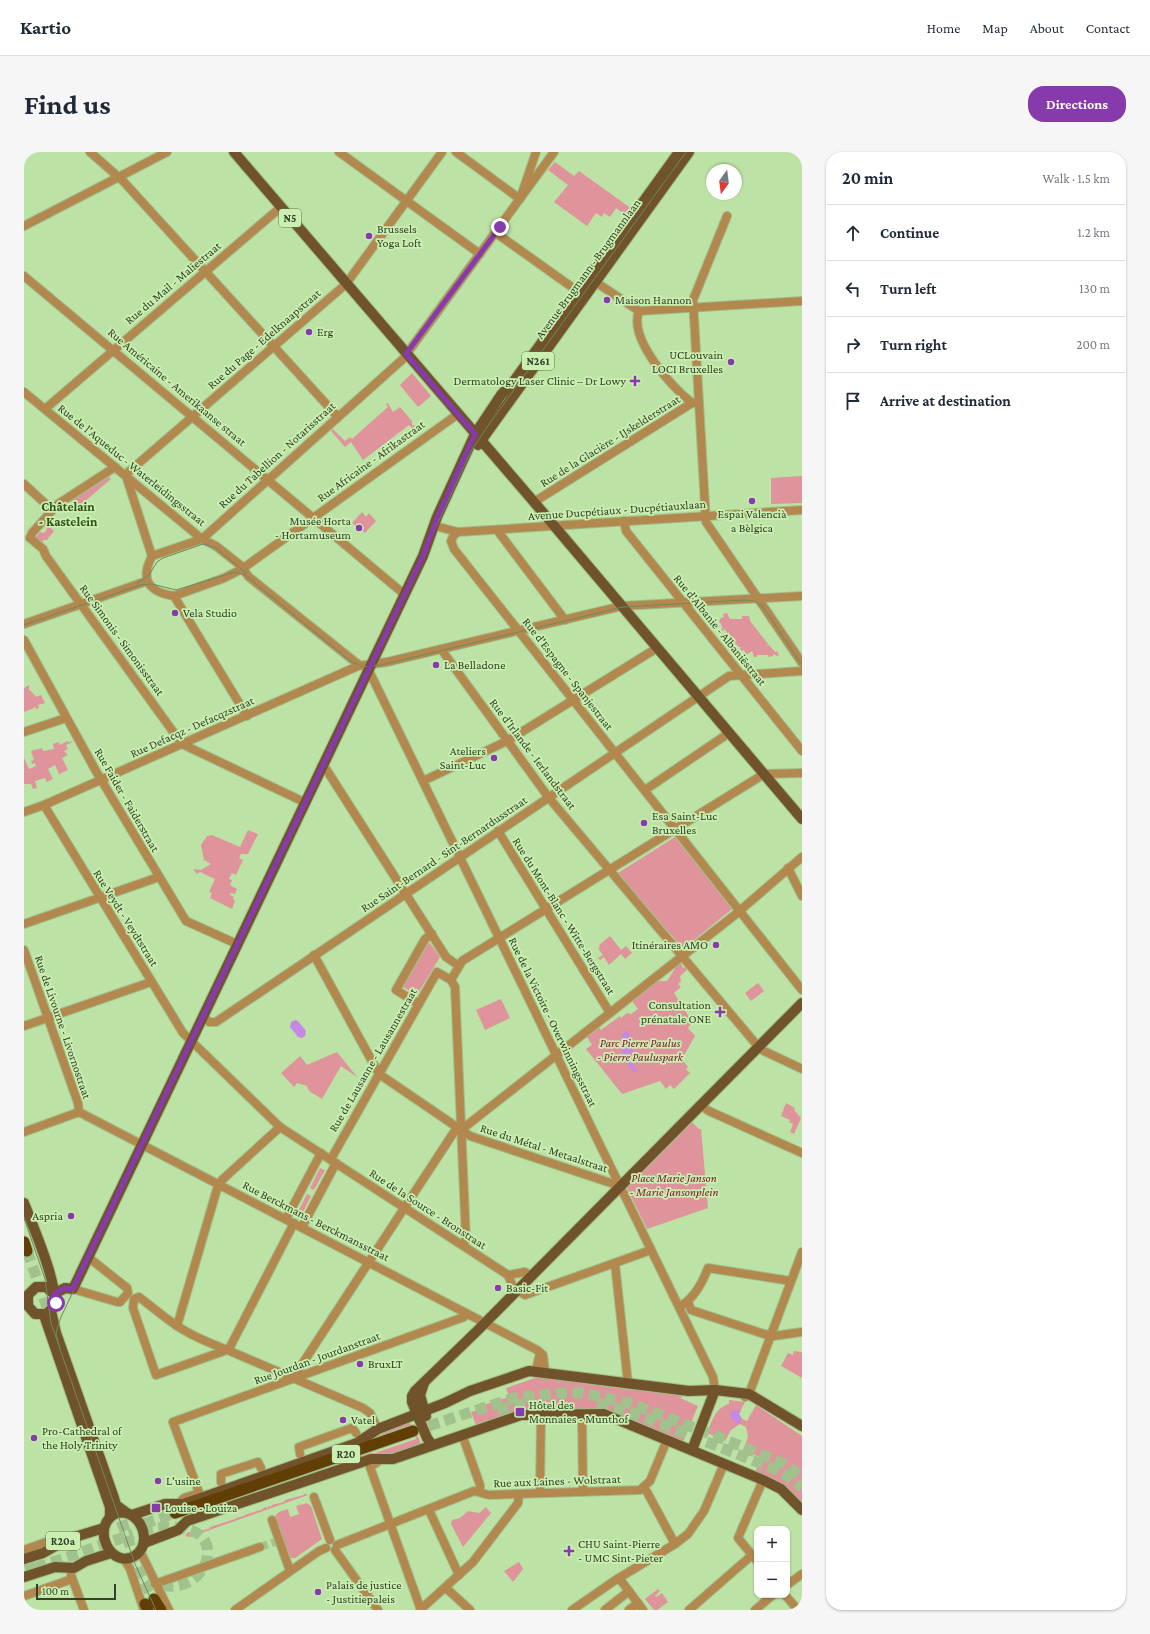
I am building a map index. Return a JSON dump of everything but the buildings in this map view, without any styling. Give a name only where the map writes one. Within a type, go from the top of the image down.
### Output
[{"type":"highway","name":"R20","points":[[177,1512],[279,1480],[414,1433]]},
{"type":"highway","points":[[148,1606],[161,1610]]},
{"type":"main road","name":"N5","points":[[234,152],[534,502],[802,819]]},
{"type":"main road","name":"Avenue Brugmann - Brugmannlaan","points":[[478,437],[582,294],[679,152]]},
{"type":"main road","name":"Avenue Brugmann - Brugmannlaan","points":[[592,279],[690,152]]},
{"type":"main road","name":"N261","points":[[73,1289],[321,766],[365,665],[403,593],[435,526],[441,519],[473,453],[478,437]]},
{"type":"main road","points":[[432,1444],[426,1438],[421,1412],[412,1402],[412,1396],[417,1388],[424,1383],[531,1276],[802,1003]]},
{"type":"main road","points":[[24,1203],[53,1283],[56,1303],[48,1313]]},
{"type":"main road","points":[[25,1250],[37,1250],[37,1241]]},
{"type":"main road","points":[[48,1313],[32,1312],[25,1301],[28,1295],[36,1287],[46,1287],[54,1294]]},
{"type":"main road","points":[[54,1294],[65,1288],[73,1289]]},
{"type":"main road","points":[[48,1313],[116,1505],[130,1514],[140,1525],[142,1547]]},
{"type":"main road","points":[[48,1313],[110,1507],[110,1516],[104,1528],[104,1537],[111,1553],[124,1558],[133,1557],[142,1547],[178,1530],[187,1521],[371,1459],[393,1459],[514,1416],[582,1414],[608,1415],[763,1480],[780,1489],[802,1510]]},
{"type":"main road","points":[[252,1480],[300,1454],[357,1443],[378,1430],[452,1400],[470,1391],[529,1371],[540,1371],[689,1391],[749,1394],[802,1426]]},
{"type":"main road","points":[[692,1450],[715,1393]]},
{"type":"main road","points":[[258,1497],[279,1480],[300,1454]]},
{"type":"main road","points":[[110,1516],[117,1513],[130,1514],[165,1504],[177,1512],[199,1492],[252,1480],[307,1480]]},
{"type":"main road","name":"R20a","points":[[24,1559],[43,1553],[62,1541],[104,1528]]},
{"type":"main road","name":"R20a","points":[[24,1577],[54,1567],[74,1568],[86,1561],[111,1553]]},
{"type":"street","points":[[90,152],[119,177],[338,417]]},
{"type":"street","points":[[24,226],[167,152]]},
{"type":"street","points":[[339,152],[480,254]]},
{"type":"street","name":"Rue du Page - Edelknaapstraat","points":[[125,475],[346,284],[442,152]]},
{"type":"street","points":[[456,152],[520,199],[536,152]]},
{"type":"street","name":"Rue du Tabellion - Notarisstraat","points":[[152,556],[202,539],[406,354],[554,152]]},
{"type":"street","name":"Rue du Mail - Maliestraat","points":[[45,409],[281,207]]},
{"type":"street","points":[[727,216],[694,300],[696,403],[706,516],[708,526],[802,662]]},
{"type":"street","points":[[496,233],[582,294]]},
{"type":"street","name":"Rue Américaine - Amerikaanse straat","points":[[24,276],[403,593]]},
{"type":"street","points":[[592,279],[639,311],[802,301]]},
{"type":"street","points":[[639,311],[637,319],[640,330],[653,361],[667,381],[696,403]]},
{"type":"street","name":"Rue de l'Aqueduc - Waterleidingsstraat","points":[[24,392],[202,539],[216,546],[226,554],[341,653],[365,665]]},
{"type":"street","name":"Rue de la Glacière - IJskelderstraat","points":[[534,502],[696,403]]},
{"type":"street","name":"Rue Africaine - Afrikastraat","points":[[174,596],[224,578],[242,569],[458,414]]},
{"type":"street","points":[[27,539],[58,504],[115,467]]},
{"type":"street","points":[[125,475],[152,556],[146,572],[148,581],[157,592],[174,596],[247,716]]},
{"type":"street","points":[[24,484],[52,510]]},
{"type":"street","name":"Avenue Ducpétiaux - Ducpétiauxlaan","points":[[435,526],[458,532],[802,510]]},
{"type":"street","name":"Rue d'Albanie - Albaniëstraat","points":[[624,521],[626,531],[802,751]]},
{"type":"street","points":[[498,530],[566,620]]},
{"type":"street","name":"Rue d'Espagne - Spanjestraat","points":[[458,532],[452,538],[451,545],[802,990]]},
{"type":"street","name":"Rue Simonis - Simonisstraat","points":[[27,539],[43,549],[46,556],[182,744]]},
{"type":"street","points":[[24,624],[148,581]]},
{"type":"street","name":"Rue Defacqz - Defacqzstraat","points":[[24,812],[44,805],[365,665],[441,649],[622,606],[802,596]]},
{"type":"street","name":"Rue Faider - Faiderstraat","points":[[24,640],[101,779],[186,921],[237,944]]},
{"type":"street","points":[[423,781],[507,741],[657,648]]},
{"type":"street","name":"Rue d'Irlande - Ierlandstraat","points":[[441,649],[549,798],[759,1047]]},
{"type":"street","name":"Rue de la Victoire - Overwinningsstraat","points":[[365,665],[370,671],[459,857],[713,1377],[715,1393]]},
{"type":"street","name":"Rue Saint-Bernard - Sint-Bernardusstraat","points":[[203,1016],[210,1022],[216,1022],[728,676],[802,671]]},
{"type":"street","points":[[24,732],[66,718]]},
{"type":"street","points":[[645,790],[729,733]]},
{"type":"street","points":[[182,744],[304,802]]},
{"type":"street","points":[[321,766],[326,769],[445,955],[459,966]]},
{"type":"street","points":[[463,1246],[466,1239],[454,987],[451,980],[462,961],[676,830],[764,774],[802,773]]},
{"type":"street","name":"Rue Veydt - Veydtstraat","points":[[44,805],[151,982],[183,1033],[191,1041]]},
{"type":"street","name":"Rue du Mont-Blanc - Witte-Bergstraat","points":[[498,831],[610,1012]]},
{"type":"street","points":[[293,1378],[452,1133],[461,1130],[682,956],[740,910],[802,857]]},
{"type":"street","points":[[788,868],[802,896]]},
{"type":"street","points":[[24,924],[159,877]]},
{"type":"street","points":[[419,1004],[396,990],[425,939],[432,934]]},
{"type":"street","name":"Rue de Livourne - Livornostraat","points":[[24,950],[78,1103],[79,1112]]},
{"type":"street","points":[[314,955],[379,1074]]},
{"type":"street","name":"Rue de Lausanne - Lausannestraat","points":[[302,1227],[333,1161],[379,1074],[437,972],[451,980]]},
{"type":"street","points":[[24,1026],[48,1019],[151,982]]},
{"type":"street","points":[[191,1041],[280,1127],[321,1153],[286,1219]]},
{"type":"street","points":[[759,1047],[802,1069]]},
{"type":"street","name":"Rue du Métal - Metaalstraat","points":[[379,1074],[470,1136],[620,1186]]},
{"type":"street","points":[[700,1105],[709,1111],[802,1153]]},
{"type":"street","points":[[24,1132],[79,1112]]},
{"type":"street","name":"Rue Berckmans - Berckmansstraat","points":[[79,1112],[537,1350],[544,1360],[540,1371]]},
{"type":"street","points":[[177,1326],[219,1184],[280,1127]]},
{"type":"street","name":"Rue de la Source - Bronstraat","points":[[321,1153],[508,1275]]},
{"type":"street","points":[[294,1223],[230,1347],[226,1350],[156,1375],[133,1308],[134,1299],[139,1297],[177,1326],[189,1333],[226,1350],[363,1408],[370,1413],[378,1430]]},
{"type":"street","points":[[531,1276],[525,1272],[508,1275],[513,1286],[522,1295],[526,1295],[651,1250]]},
{"type":"street","points":[[749,1394],[802,1252]]},
{"type":"street","points":[[73,1289],[120,1302],[128,1293],[127,1288],[88,1257]]},
{"type":"street","points":[[615,1264],[628,1383]]},
{"type":"street","points":[[679,1307],[688,1302],[704,1279],[708,1268],[791,1281]]},
{"type":"street","points":[[688,1302],[691,1310],[770,1335],[802,1332]]},
{"type":"street","name":"Rue Jourdan - Jourdanstraat","points":[[199,1492],[193,1480],[173,1422],[464,1317],[466,1313]]},
{"type":"street","points":[[582,1414],[583,1492]]},
{"type":"street","points":[[540,1493],[541,1415]]},
{"type":"street","points":[[300,1454],[352,1428],[356,1433]]},
{"type":"street","points":[[461,1435],[464,1437],[479,1482],[480,1491]]},
{"type":"street","points":[[666,1440],[646,1490],[675,1544]]},
{"type":"street","points":[[382,1459],[371,1470],[421,1610],[473,1562],[518,1503],[520,1494]]},
{"type":"street","points":[[221,1482],[221,1474],[258,1462],[261,1468]]},
{"type":"street","points":[[572,1610],[619,1578],[675,1544],[688,1534],[700,1518],[724,1464]]},
{"type":"street","points":[[689,1610],[754,1558],[738,1538],[763,1480]]},
{"type":"street","name":"Rue aux Laines - Wolstraat","points":[[336,1548],[474,1491],[480,1491],[487,1494],[520,1494],[646,1490]]},
{"type":"street","points":[[314,1497],[328,1544]]},
{"type":"street","points":[[429,1510],[459,1575]]},
{"type":"street","points":[[272,1520],[277,1541],[290,1571]]},
{"type":"street","points":[[24,1550],[50,1541],[62,1541]]},
{"type":"street","points":[[235,1610],[334,1541],[336,1548],[378,1610]]},
{"type":"street","points":[[155,1584],[260,1546]]},
{"type":"street","points":[[142,1547],[155,1584],[169,1610]]},
{"type":"street","points":[[124,1558],[148,1606]]},
{"type":"street","points":[[70,1568],[72,1579],[84,1610]]},
{"type":"street","points":[[790,1583],[802,1574]]},
{"type":"street","points":[[619,1578],[641,1607],[630,1610]]},
{"type":"street","points":[[24,1596],[72,1579]]},
{"type":"street","points":[[446,1588],[470,1610]]},
{"type":"street","points":[[605,1610],[629,1590]]},
{"type":"street","points":[[755,1610],[770,1598]]},
{"type":"street","points":[[788,1598],[798,1610]]},
{"type":"green space","points":[[555,162],[574,176],[579,171],[632,209],[627,216],[616,208],[610,217],[604,213],[602,217],[596,213],[587,226],[554,202],[568,185],[548,170]]},
{"type":"green space","points":[[412,373],[431,396],[418,407],[400,385]]},
{"type":"green space","points":[[388,403],[393,412],[400,407],[412,421],[412,425],[416,426],[413,429],[409,425],[363,460],[351,442],[345,447],[331,431],[333,429],[345,441],[350,437],[352,439],[388,407],[386,404]]},
{"type":"green space","points":[[107,475],[111,479],[77,508],[69,499]]},
{"type":"green space","points":[[802,476],[802,503],[771,504],[771,478]]},
{"type":"green space","points":[[362,512],[366,517],[369,513],[376,521],[365,533],[352,523]]},
{"type":"green space","points":[[47,524],[54,531],[47,540],[43,540],[43,544],[35,538],[40,532],[43,533],[46,531],[47,528],[44,527]]},
{"type":"green space","points":[[727,613],[730,619],[742,619],[742,616],[749,616],[750,621],[768,644],[767,646],[769,645],[775,652],[777,651],[779,655],[777,656],[773,654],[773,656],[768,657],[768,655],[757,655],[757,657],[754,657],[752,651],[746,655],[744,650],[742,651],[740,649],[741,647],[734,642],[735,639],[729,635],[729,632],[727,633],[725,629],[722,631],[721,630],[723,628],[719,621],[724,617],[723,614]]},
{"type":"green space","points":[[29,685],[29,691],[30,690],[36,697],[41,695],[45,703],[38,705],[39,708],[36,709],[35,706],[34,708],[24,712],[24,688]]},
{"type":"green space","points":[[68,741],[74,741],[66,745],[68,749],[64,751],[68,755],[62,758],[68,770],[59,774],[55,765],[48,769],[53,779],[47,782],[45,778],[35,781],[37,788],[33,789],[31,784],[24,784],[24,758],[29,769],[36,766],[35,763],[32,764],[31,761],[34,760],[31,751],[42,748],[43,751],[54,749],[53,744],[58,742],[60,745]]},
{"type":"green space","points":[[248,830],[258,834],[248,854],[241,854],[239,858],[243,860],[236,875],[232,873],[229,879],[232,880],[230,885],[237,889],[235,894],[231,893],[230,895],[234,897],[233,899],[235,901],[232,909],[210,898],[212,893],[209,892],[215,879],[200,872],[197,874],[193,869],[201,870],[211,864],[204,860],[201,845],[207,836],[212,835],[240,847]]},
{"type":"green space","points":[[675,837],[732,909],[683,949],[618,873]]},
{"type":"green space","points":[[610,936],[621,950],[626,946],[632,953],[625,959],[621,954],[609,965],[604,957],[600,960],[598,958],[603,955],[598,948],[600,947],[599,945]]},
{"type":"green space","points":[[429,942],[440,957],[417,995],[403,987]]},
{"type":"green space","name":"Parc Pierre Paulus - Pierre Pauluspark","points":[[681,963],[683,968],[685,967],[687,970],[680,976],[681,981],[678,984],[681,987],[674,993],[692,1022],[688,1028],[695,1036],[682,1059],[688,1067],[686,1069],[690,1073],[674,1089],[670,1085],[666,1089],[660,1081],[622,1094],[586,1049],[592,1045],[587,1037],[599,1027],[601,1030],[620,1016],[621,1018],[627,1013],[631,1014],[638,1009],[632,1001],[658,981],[667,981],[676,967]]},
{"type":"green space","points":[[758,983],[764,991],[751,1001],[745,993]]},
{"type":"green space","points":[[501,999],[510,1018],[485,1030],[476,1010]]},
{"type":"green space","points":[[337,1052],[357,1077],[341,1066],[322,1099],[309,1091],[307,1086],[297,1083],[294,1087],[281,1073],[300,1056],[307,1065]]},
{"type":"green space","points":[[786,1103],[795,1108],[794,1110],[801,1118],[794,1134],[790,1132],[793,1124],[789,1122],[790,1120],[781,1116]]},
{"type":"green space","name":"Place Marie Janson - Marie Jansonplein","points":[[692,1122],[699,1129],[701,1129],[708,1208],[647,1229],[627,1188]]},
{"type":"green space","points":[[320,1168],[325,1170],[314,1190],[310,1188]]},
{"type":"green space","points":[[307,1194],[311,1196],[301,1216],[297,1214]]},
{"type":"green space","points":[[794,1351],[802,1352],[802,1378],[781,1366],[788,1353],[793,1355]]},
{"type":"green space","points":[[541,1376],[587,1382],[587,1384],[633,1390],[634,1388],[681,1395],[682,1398],[678,1397],[698,1406],[683,1442],[610,1411],[522,1410],[476,1425],[471,1412],[478,1410],[477,1407],[509,1397],[506,1388]]},
{"type":"green space","points":[[729,1400],[745,1402],[739,1414],[742,1419],[747,1421],[756,1405],[802,1436],[802,1505],[755,1473],[760,1457],[743,1450],[748,1437],[746,1427],[740,1424],[731,1430],[725,1441],[707,1433],[717,1412],[729,1404]]},
{"type":"green space","points":[[409,1421],[411,1425],[413,1424],[421,1444],[396,1453],[319,1472],[416,1439],[413,1427],[363,1443],[378,1433]]},
{"type":"green space","points":[[304,1493],[308,1495],[190,1537],[185,1536],[188,1532],[196,1533],[196,1531],[209,1529],[210,1527],[261,1510],[265,1507],[268,1508],[268,1506],[271,1507],[272,1505],[284,1502],[285,1500],[304,1495]]},
{"type":"green space","points":[[307,1503],[311,1506],[322,1539],[295,1558],[290,1558],[275,1516],[279,1512],[288,1509],[290,1517],[299,1514],[296,1506]]},
{"type":"green space","points":[[486,1507],[491,1513],[463,1547],[451,1524],[452,1520],[460,1518],[468,1511],[479,1513]]},
{"type":"green space","points":[[519,1562],[523,1569],[513,1582],[504,1571]]},
{"type":"green space","points":[[658,1589],[660,1591],[655,1596],[656,1597],[662,1593],[668,1602],[657,1610],[654,1610],[645,1599]]},
{"type":"shaded area","points":[[295,1020],[298,1021],[306,1031],[305,1036],[302,1038],[298,1037],[290,1027],[291,1022]]},
{"type":"shaded area","points":[[625,1031],[628,1031],[633,1048],[632,1053],[627,1054],[637,1070],[635,1073],[624,1058],[621,1048],[622,1037]]},
{"type":"shaded area","points":[[732,1411],[740,1411],[739,1414],[742,1419],[740,1423],[736,1424],[729,1414]]},
{"type":"waterway","points":[[607,1045],[620,1045]]},
{"type":"tunnel","points":[[27,1251],[52,1321]]},
{"type":"tunnel","points":[[413,1431],[514,1398],[559,1393],[583,1393],[629,1403],[721,1438],[784,1464],[802,1477]]},
{"type":"tunnel","points":[[498,1410],[532,1402]]},
{"type":"tunnel","points":[[598,1403],[647,1418],[772,1468],[791,1478],[802,1488]]},
{"type":"tunnel","points":[[116,1505],[141,1577],[154,1599]]},
{"type":"tunnel","points":[[144,1524],[175,1513]]},
{"type":"tunnel","points":[[142,1531],[175,1527],[196,1532],[206,1543],[207,1558],[201,1571],[188,1582],[171,1586],[151,1581]]},
{"type":"tunnel","points":[[36,1568],[133,1534]]},
{"type":"tunnel","points":[[260,1547],[275,1542]]},
{"type":"tunnel","points":[[24,1566],[42,1560]]},
{"type":"tram line","points":[[60,1349],[56,1333],[61,1317],[396,614],[471,451],[686,152]]},
{"type":"tram line","points":[[137,583],[149,575],[157,562],[163,558],[203,544],[216,548],[247,574]]},
{"type":"tram line","points":[[24,625],[140,585],[152,584],[176,590],[235,572],[245,575],[350,661],[363,667],[381,665],[623,607],[744,600],[754,601],[763,607],[802,665]]},
{"type":"tram line","points":[[24,1218],[45,1279],[51,1323],[135,1564],[156,1610]]},
{"type":"place","name":"Brussels Yoga Loft","points":[[369,236]]},
{"type":"place","name":"Maison Hannon","points":[[607,300]]},
{"type":"place","name":"Erg","points":[[309,332]]},
{"type":"place","name":"UCLouvain LOCI Bruxelles","points":[[731,362]]},
{"type":"place","name":"Dermatology Laser Clinic – Dr Lowy","points":[[635,381]]},
{"type":"place","name":"Espai Valencià a Bèlgica","points":[[752,501]]},
{"type":"place","name":"Musée Horta - Hortamuseum","points":[[359,528]]},
{"type":"place","name":"Vela Studio","points":[[175,613]]},
{"type":"place","name":"La Belladone","points":[[436,665]]},
{"type":"place","name":"Ateliers Saint-Luc","points":[[494,758]]},
{"type":"place","name":"Esa Saint-Luc Bruxelles","points":[[644,823]]},
{"type":"place","name":"Itinéraires AMO","points":[[716,945]]},
{"type":"place","name":"Consultation prénatale ONE","points":[[720,1012]]},
{"type":"place","name":"Aspria","points":[[71,1216]]},
{"type":"place","name":"Basic-Fit","points":[[498,1288]]},
{"type":"place","name":"BruxLT","points":[[360,1364]]},
{"type":"place","name":"Hôtel des Monnaies - Munthof","points":[[520,1412]]},
{"type":"place","name":"Vatel","points":[[343,1420]]},
{"type":"place","name":"Pro-Cathedral of the Holy Trinity","points":[[34,1438]]},
{"type":"place","name":"L'usine","points":[[158,1481]]},
{"type":"place","name":"Louise - Louiza","points":[[156,1508]]},
{"type":"place","name":"CHU Saint-Pierre - UMC Sint-Pieter","points":[[569,1551]]},
{"type":"place","name":"Palais de justice - Justitiepaleis","points":[[318,1592]]},
{"type":"district","name":"Châtelain - Kastelein","points":[[68,514]]},
{"type":"route","points":[[56,1303],[54,1294],[65,1288],[73,1289],[358,689],[423,556],[437,518],[469,450],[475,434],[406,354],[415,344],[500,227]]}]
